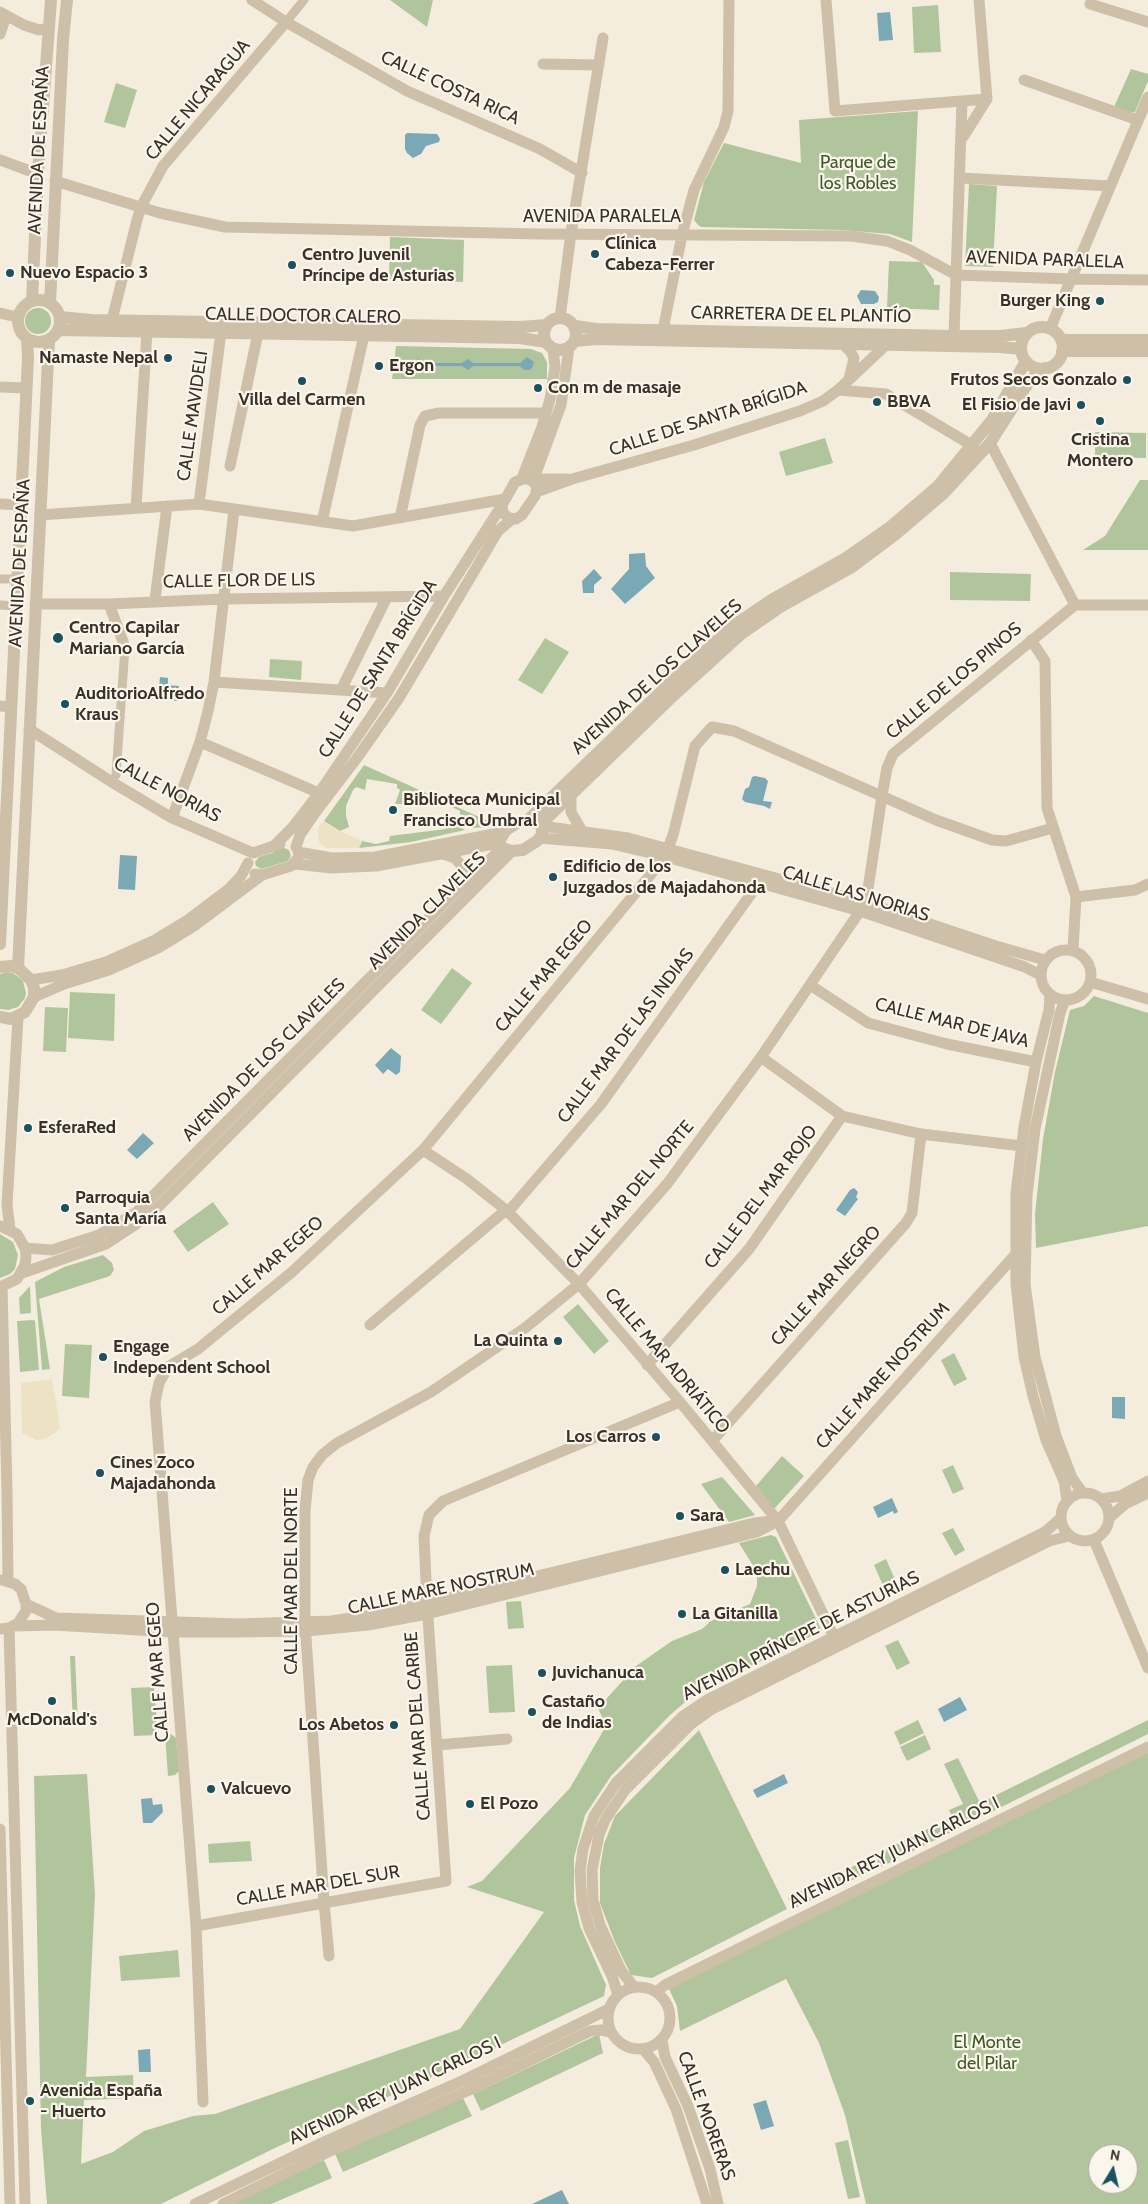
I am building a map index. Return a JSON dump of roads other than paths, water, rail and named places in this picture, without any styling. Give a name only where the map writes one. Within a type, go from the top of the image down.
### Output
[{"type":"street","name":"AVENIDA DE ESPAÑA","points":[[32,300],[38,174],[51,0]]},
{"type":"street","name":"AVENIDA DE ESPAÑA","points":[[50,303],[55,181],[67,0]]},
{"type":"street","name":"CALLE COSTA RICA","points":[[252,0],[286,22],[407,91],[540,150],[582,173]]},
{"type":"street","points":[[286,22],[304,0]]},
{"type":"street","points":[[663,330],[682,235],[694,190],[724,127],[728,111],[729,0]]},
{"type":"street","points":[[826,0],[835,111],[987,99]]},
{"type":"street","points":[[962,137],[987,99],[979,0]]},
{"type":"street","points":[[1090,4],[1148,22]]},
{"type":"street","points":[[0,34],[3,14],[24,25],[39,30],[48,28]]},
{"type":"street","name":"CALLE NICARAGUA","points":[[112,320],[141,207],[163,166],[286,22]]},
{"type":"street","points":[[560,318],[571,233],[603,38]]},
{"type":"street","points":[[543,64],[599,65]]},
{"type":"street","points":[[1024,80],[1138,120]]},
{"type":"street","points":[[1050,329],[1148,97]]},
{"type":"street","points":[[954,336],[961,178],[962,101]]},
{"type":"street","points":[[0,160],[38,174]]},
{"type":"street","points":[[961,178],[1110,186]]},
{"type":"street","name":"AVENIDA PARALELA","points":[[55,181],[141,207],[225,227],[540,234],[869,238],[887,241],[910,250],[956,275],[1148,280]]},
{"type":"street","points":[[32,300],[50,303],[56,309],[59,324],[48,340],[34,342],[27,339],[18,327],[17,316],[24,305],[32,300]]},
{"type":"street","points":[[0,313],[17,316]]},
{"type":"street","points":[[560,318],[569,320],[575,326],[572,344],[561,405],[531,483],[555,367],[544,334],[550,321],[560,318]]},
{"type":"street","name":"CALLE DOCTOR CALERO","points":[[59,324],[112,320],[520,327],[547,325]]},
{"type":"street","name":"CALLE DOCTOR CALERO","points":[[59,324],[147,331],[520,338],[549,345]]},
{"type":"street","name":"CARRETERA DE EL PLANTÍO","points":[[575,326],[663,330],[954,336],[1000,336],[1027,333]]},
{"type":"street","points":[[1062,345],[1057,362],[1045,368],[1034,367],[1023,355],[1023,338],[1027,333],[1038,327],[1050,329],[1062,345],[1148,351]]},
{"type":"street","points":[[136,508],[147,331]]},
{"type":"street","name":"CALLE MAVIDELI","points":[[199,504],[221,332]]},
{"type":"street","points":[[230,466],[258,333]]},
{"type":"street","points":[[322,522],[364,335]]},
{"type":"street","name":"AVENIDA DE ESPAÑA","points":[[0,944],[5,707],[16,606],[28,358],[27,339]]},
{"type":"street","name":"CARRETERA DE EL PLANTÍO","points":[[572,344],[596,339],[842,343],[1000,347],[1023,355]]},
{"type":"street","name":"AVENIDA DE ESPAÑA","points":[[18,968],[48,340]]},
{"type":"street","points":[[1062,345],[1148,340]]},
{"type":"street","points":[[842,343],[854,358],[849,379]]},
{"type":"street","points":[[549,345],[558,350],[572,344]]},
{"type":"street","name":"CALLE DE SANTA BRÍGIDA","points":[[275,845],[292,828],[319,793],[387,693],[444,596],[515,482],[531,483],[566,478],[694,445],[777,419],[823,401],[838,390],[886,345]]},
{"type":"street","name":"AVENIDA DE LOS CLAVELES","points":[[25,1248],[52,1250],[99,1235],[138,1212],[504,844],[511,826],[526,821],[668,685],[733,626],[773,599],[846,558],[889,528],[938,486],[973,446],[992,420],[1023,355]]},
{"type":"street","name":"AVENIDA DE LOS CLAVELES","points":[[504,844],[531,847],[541,830],[571,793],[741,634],[780,607],[852,567],[896,534],[944,493],[990,442],[1030,380],[1045,368]]},
{"type":"street","points":[[0,387],[26,388]]},
{"type":"street","points":[[838,390],[886,394],[973,446]]},
{"type":"street","points":[[400,518],[420,425],[425,416],[439,413],[546,413]]},
{"type":"street","points":[[990,442],[1075,605],[1148,605]]},
{"type":"street","points":[[541,459],[550,472],[566,478]]},
{"type":"street","name":"CALLE DE SANTA BRÍGIDA","points":[[294,864],[298,858],[297,850],[300,835],[399,698],[498,531],[512,519],[522,515],[531,483]]},
{"type":"street","points":[[40,515],[199,504],[353,526],[504,502],[503,513],[512,519]]},
{"type":"street","points":[[0,504],[21,505]]},
{"type":"street","points":[[155,600],[167,506]]},
{"type":"street","points":[[172,818],[200,742],[214,682],[234,510]]},
{"type":"street","points":[[0,579],[17,579]]},
{"type":"street","name":"CALLE FLOR DE LIS","points":[[35,604],[109,604],[155,600],[444,596]]},
{"type":"street","points":[[341,690],[387,597]]},
{"type":"street","points":[[109,604],[125,647],[116,775]]},
{"type":"street","points":[[0,605],[16,606]]},
{"type":"street","name":"CALLE DE LOS PINOS","points":[[862,907],[868,889],[887,768],[893,754],[1075,605]]},
{"type":"street","points":[[1031,640],[1046,661],[1047,808],[1076,897],[1073,950]]},
{"type":"street","points":[[214,682],[387,693]]},
{"type":"street","name":"CALLE MAR EGEO","points":[[203,2102],[196,1926],[156,1402],[159,1382],[168,1367],[198,1349],[292,1272],[423,1150],[656,868],[666,852],[695,746],[712,726],[734,731],[882,796]]},
{"type":"street","name":"CALLE NORIAS","points":[[29,729],[172,818],[250,858],[249,870],[254,874],[262,875]]},
{"type":"street","points":[[200,742],[319,793]]},
{"type":"street","points":[[571,793],[571,812],[582,831]]},
{"type":"street","points":[[882,796],[936,820],[992,840],[1006,841],[1053,828]]},
{"type":"street","points":[[526,821],[541,830],[666,852]]},
{"type":"street","points":[[541,830],[582,831],[628,838],[666,852],[1045,960]]},
{"type":"street","points":[[31,980],[62,975],[106,962],[155,940],[188,920],[229,888],[241,876],[250,858],[285,842],[297,850],[332,858],[375,857],[504,844]]},
{"type":"street","points":[[34,997],[64,984],[109,970],[158,948],[194,926],[262,875],[294,864],[331,868],[376,866],[504,844]]},
{"type":"street","name":"AVENIDA CLAVELES","points":[[1,1287],[10,1284],[22,1273],[106,1244],[158,1208],[504,844]]},
{"type":"street","points":[[443,854],[455,858],[461,864],[464,871],[464,884]]},
{"type":"street","name":"CALLE MAR DE LAS INDIAS","points":[[370,1325],[507,1211],[601,1104],[760,879]]},
{"type":"street","points":[[1076,897],[1135,890],[1148,884]]},
{"type":"street","name":"CALLE LAS NORIAS","points":[[862,907],[1025,967],[1040,975]]},
{"type":"street","name":"CALLE MAR DEL NORTE","points":[[329,1956],[306,1627],[305,1511],[308,1480],[313,1467],[322,1455],[337,1443],[431,1392],[525,1328],[579,1284],[667,1184],[761,1057],[862,907]]},
{"type":"street","points":[[1073,950],[1080,954],[1090,966],[1090,982],[1081,995],[1065,1000],[1050,995],[1045,989],[1040,975],[1045,960],[1058,951],[1073,950]]},
{"type":"street","points":[[0,967],[12,966],[18,968],[31,980],[34,997],[31,1006],[18,1017],[0,1018]]},
{"type":"street","points":[[1090,982],[1148,999]]},
{"type":"street","name":"CALLE MAR DE JAVA","points":[[810,985],[868,1023],[947,1044],[1036,1062]]},
{"type":"street","points":[[1050,995],[1049,1010],[1036,1062],[1022,1146],[1016,1193],[1015,1255],[1016,1284],[1026,1365],[1046,1440],[1064,1481],[1067,1500]]},
{"type":"street","points":[[1065,1000],[1060,1013],[1035,1129],[1028,1196],[1025,1284],[1035,1357],[1051,1419],[1072,1478],[1083,1493]]},
{"type":"street","points":[[18,1017],[5,1227],[17,1234],[25,1248],[26,1257],[22,1273]]},
{"type":"street","points":[[761,1057],[842,1116],[922,1134],[1022,1146]]},
{"type":"street","name":"CALLE DEL MAR ROJO","points":[[647,1365],[749,1249],[842,1116]]},
{"type":"street","name":"CALLE MAR NEGRO","points":[[712,1441],[906,1223],[912,1213],[922,1134]]},
{"type":"street","name":"CALLE MAR ADRIÁTICO","points":[[423,1150],[467,1179],[507,1211],[579,1284],[680,1402],[778,1521],[834,1637]]},
{"type":"street","name":"CALLE MARE NOSTRUM","points":[[7,1628],[52,1619],[172,1627],[238,1624],[306,1627],[427,1608],[754,1523],[778,1521],[1015,1255]]},
{"type":"street","points":[[1,1287],[8,1490],[4,1580],[21,1589],[26,1604],[23,1617],[7,1628],[25,2204]]},
{"type":"street","name":"CALLE MAR DEL CARIBE","points":[[446,1881],[427,1608],[424,1536],[429,1515],[443,1501],[680,1402]]},
{"type":"street","points":[[1100,1499],[1120,1496],[1148,1481]]},
{"type":"street","points":[[1083,1493],[1100,1499],[1108,1511],[1109,1518],[1105,1531],[1094,1540],[1081,1541],[1069,1536],[1063,1528],[1060,1519],[1067,1500],[1083,1493]]},
{"type":"street","points":[[1109,1518],[1125,1504],[1148,1493]]},
{"type":"street","name":"AVENIDA PRÍNCIPE DE ASTURIAS","points":[[618,1995],[612,1976],[589,1928],[582,1902],[580,1871],[583,1848],[594,1816],[616,1783],[683,1716],[707,1700],[1045,1532],[1060,1519]]},
{"type":"street","name":"AVENIDA PRÍNCIPE DE ASTURIAS","points":[[634,1987],[622,1972],[613,1953],[600,1925],[593,1900],[592,1870],[599,1835],[605,1820],[625,1790],[691,1724],[712,1710],[1049,1541],[1069,1536]]},
{"type":"street","points":[[1094,1540],[1148,1668]]},
{"type":"street","name":"CALLE MARE NOSTRUM","points":[[26,1604],[52,1619]]},
{"type":"street","points":[[437,1744],[507,1740]]},
{"type":"street","name":"AVENIDA REY JUAN CARLOS I","points":[[656,1992],[665,1985],[1148,1747]]},
{"type":"street","points":[[0,1829],[10,2204]]},
{"type":"street","name":"CALLE MAR DEL SUR","points":[[196,1926],[446,1881]]},
{"type":"street","points":[[634,1987],[650,1988],[656,1992],[663,1998],[670,2014],[669,2028],[662,2040],[643,2049],[624,2046],[611,2032],[608,2024],[609,2009],[618,1995],[634,1987]]},
{"type":"street","name":"AVENIDA REY JUAN CARLOS I","points":[[195,2204],[326,2141],[462,2081],[609,2009]]},
{"type":"street","name":"AVENIDA REY JUAN CARLOS I","points":[[223,2204],[324,2154],[467,2091],[590,2031],[601,2030],[611,2032]]},
{"type":"street","name":"CALLE MORERAS","points":[[662,2040],[665,2057],[688,2106],[707,2160],[718,2204]]},
{"type":"street","name":"CALLE MORERAS","points":[[643,2049],[654,2062],[676,2109],[707,2204]]},
{"type":"water","points":[[890,12],[893,40],[879,41],[877,13]]},
{"type":"water","points":[[407,133],[437,134],[440,139],[439,142],[426,146],[421,154],[413,158],[405,149],[405,135]]},
{"type":"water","points":[[861,290],[875,291],[879,297],[878,302],[874,304],[861,304],[857,296]]},
{"type":"water","points":[[527,357],[534,362],[529,370],[524,370],[520,366],[473,366],[468,370],[462,366],[422,366],[419,371],[413,374],[407,372],[403,364],[405,359],[409,362],[412,360],[415,362],[419,358],[421,363],[462,363],[468,359],[473,363],[520,363]]},
{"type":"water","points":[[645,553],[646,566],[655,578],[625,604],[611,589],[629,569],[629,554]]},
{"type":"water","points":[[594,569],[602,578],[594,585],[594,593],[583,593],[582,581]]},
{"type":"water","points":[[160,677],[168,678],[168,685],[179,686],[178,701],[158,699]]},
{"type":"water","points":[[752,777],[765,778],[768,781],[763,801],[772,802],[770,809],[745,802],[742,799],[745,789],[749,787]]},
{"type":"water","points":[[120,855],[137,856],[135,890],[118,889]]},
{"type":"water","points":[[391,1048],[401,1056],[400,1072],[396,1075],[388,1069],[383,1074],[375,1065]]},
{"type":"water","points":[[143,1133],[154,1143],[137,1159],[127,1150]]},
{"type":"water","points":[[854,1188],[858,1192],[856,1197],[858,1199],[845,1216],[836,1210],[850,1190]]},
{"type":"water","points":[[1112,1397],[1125,1397],[1125,1419],[1112,1418]]},
{"type":"water","points":[[892,1498],[898,1512],[894,1514],[893,1511],[878,1518],[873,1507]]},
{"type":"water","points":[[960,1697],[967,1710],[944,1722],[938,1709]]},
{"type":"water","points":[[784,1774],[788,1783],[757,1798],[753,1790]]},
{"type":"water","points":[[152,1798],[153,1805],[162,1804],[163,1812],[152,1823],[143,1823],[141,1799]]},
{"type":"water","points":[[150,2049],[151,2072],[139,2072],[138,2050]]},
{"type":"water","points":[[766,2100],[774,2126],[761,2130],[753,2104]]},
{"type":"water","points":[[562,2190],[569,2204],[532,2204]]},
{"type":"place","name":"Clínica Cabeza-Ferrer","points":[[595,254]]},
{"type":"place","name":"Centro Juvenil Príncipe de Asturias","points":[[292,265]]},
{"type":"place","name":"Nuevo Espacio 3","points":[[10,273]]},
{"type":"place","name":"Burger King","points":[[1100,301]]},
{"type":"place","name":"Namaste Nepal","points":[[168,358]]},
{"type":"place","name":"Ergon","points":[[379,366]]},
{"type":"place","name":"Frutos Secos Gonzalo","points":[[1127,380]]},
{"type":"place","name":"Villa del Carmen","points":[[302,381]]},
{"type":"place","name":"Con m de masaje","points":[[538,388]]},
{"type":"place","name":"BBVA","points":[[877,402]]},
{"type":"place","name":"El Fisio de Javi","points":[[1081,405]]},
{"type":"place","name":"Cristina Montero","points":[[1100,421]]},
{"type":"place","name":"Centro Capilar Mariano García","points":[[58,638]]},
{"type":"place","name":"AuditorioAlfredo Kraus","points":[[65,704]]},
{"type":"place","name":"Biblioteca Municipal Francisco Umbral","points":[[393,810]]},
{"type":"place","name":"Edificio de los Juzgados de Majadahonda","points":[[553,877]]},
{"type":"place","name":"EsferaRed","points":[[28,1128]]},
{"type":"place","name":"Parroquia Santa María","points":[[65,1208]]},
{"type":"place","name":"La Quinta","points":[[558,1341]]},
{"type":"place","name":"Engage Independent School","points":[[103,1357]]},
{"type":"place","name":"Los Carros","points":[[656,1437]]},
{"type":"place","name":"Cines Zoco Majadahonda","points":[[100,1473]]},
{"type":"place","name":"Sara","points":[[680,1516]]},
{"type":"place","name":"Laechu","points":[[725,1570]]},
{"type":"place","name":"La Gitanilla","points":[[682,1614]]},
{"type":"place","name":"Juvichanuca","points":[[542,1673]]},
{"type":"place","name":"McDonald's","points":[[52,1701]]},
{"type":"place","name":"Castaño de Indias","points":[[532,1712]]},
{"type":"place","name":"Los Abetos","points":[[394,1725]]},
{"type":"place","name":"Valcuevo","points":[[211,1789]]},
{"type":"place","name":"El Pozo","points":[[470,1804]]},
{"type":"place","name":"Avenida España - Huerto","points":[[30,2101]]},
{"type":"park label","name":"Parque de los Robles","points":[[858,173]]},
{"type":"park label","name":"El Monte del Pilar","points":[[987,2053]]}]
